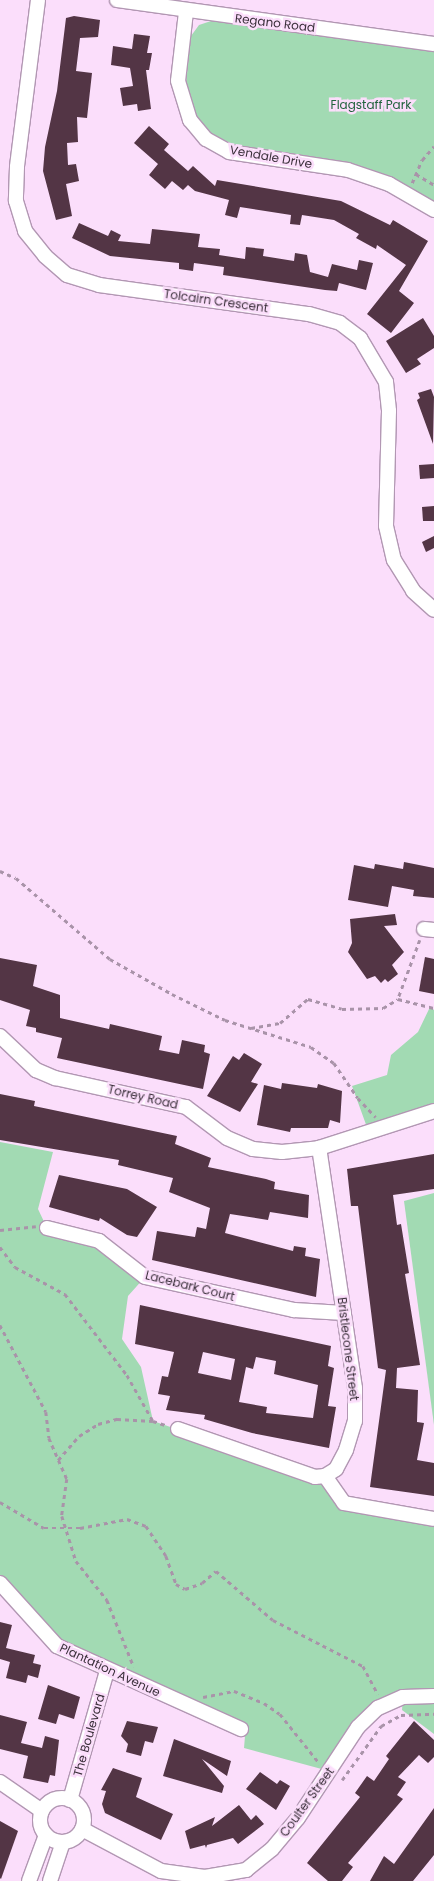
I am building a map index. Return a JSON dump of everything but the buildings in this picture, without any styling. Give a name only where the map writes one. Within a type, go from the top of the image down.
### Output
[{"type":"street","name":"Tolcairn Crescent","points":[[38,0],[17,167],[16,201],[25,231],[45,256],[67,275],[99,285],[309,314],[340,323],[360,338],[386,382],[389,411],[386,526],[394,560],[413,591],[434,610]]},
{"type":"street","name":"Regano Road","points":[[117,0],[186,12],[434,44]]},
{"type":"street","name":"Vendale Drive","points":[[186,12],[178,82],[190,120],[206,139],[229,152],[348,170],[390,184],[434,210]]},
{"type":"street","name":"Torrey Road","points":[[0,1036],[36,1070],[55,1078],[186,1107],[227,1138],[253,1149],[282,1152],[319,1148],[434,1111]]},
{"type":"street","name":"Bristlecone Street","points":[[319,1148],[355,1388],[355,1421],[346,1450],[336,1469],[326,1476]]},
{"type":"street","name":"Lacebark Court","points":[[47,1228],[99,1241],[145,1277],[294,1310],[344,1313]]},
{"type":"street","points":[[178,1429],[300,1474],[326,1476],[344,1503],[434,1519]]},
{"type":"street","name":"Plantation Avenue","points":[[0,1583],[57,1646],[107,1671],[241,1729]]},
{"type":"street","name":"The Boulevard","points":[[70,1800],[107,1671]]},
{"type":"street","name":"Coulter Street","points":[[82,1829],[161,1871],[205,1877],[246,1870],[272,1849],[298,1818],[358,1727],[378,1708],[403,1697],[434,1696]]},
{"type":"street","points":[[0,1782],[42,1811]]},
{"type":"street","points":[[54,1800],[70,1800],[83,1812],[82,1829],[72,1840],[63,1842],[46,1835],[40,1822],[42,1811],[54,1800]]},
{"type":"street","points":[[30,1881],[46,1835]]},
{"type":"street","points":[[50,1881],[63,1842]]},
{"type":"path","points":[[412,184],[416,174],[434,146]]},
{"type":"path","points":[[416,174],[434,185]]},
{"type":"path","points":[[0,871],[16,878],[110,959],[172,994],[250,1028],[311,1047],[334,1063],[358,1098],[377,1117],[385,1116]]},
{"type":"path","points":[[250,1028],[280,1023],[308,999],[342,1009],[383,1008],[398,998],[429,930]]},
{"type":"path","points":[[398,998],[434,1008]]},
{"type":"path","points":[[0,1230],[26,1224],[47,1228]]},
{"type":"path","points":[[0,1248],[15,1267],[65,1294],[127,1376],[153,1421]]},
{"type":"path","points":[[0,1325],[46,1412],[49,1438],[66,1479],[62,1496],[62,1516],[64,1528],[76,1561],[107,1600],[140,1685]]},
{"type":"path","points":[[58,1460],[79,1436],[98,1424],[117,1419],[153,1421],[178,1429]]},
{"type":"path","points":[[0,1502],[44,1528],[64,1528],[127,1519],[146,1526],[166,1556],[176,1584],[185,1589],[202,1583],[216,1571],[273,1620],[363,1666],[374,1680],[378,1708]]},
{"type":"path","points":[[200,1698],[234,1691],[264,1702],[280,1714],[322,1767]]},
{"type":"path","points":[[342,1780],[381,1726],[401,1715],[434,1714]]},
{"type":"green space","name":"Flagstaff Park","points":[[211,21],[434,50],[434,202],[390,176],[348,162],[235,145],[213,135],[197,118],[186,83],[191,36],[199,25]]},
{"type":"green space","points":[[430,1007],[434,1010],[434,1109],[368,1130],[352,1086],[387,1075],[391,1055],[418,1032]]},
{"type":"green space","points":[[0,1142],[53,1152],[38,1209],[47,1228],[82,1235],[145,1277],[128,1296],[122,1339],[141,1367],[153,1421],[315,1477],[344,1503],[434,1519],[434,1734],[402,1710],[403,1698],[378,1708],[329,1771],[244,1748],[245,1736],[194,1708],[57,1646],[0,1583]]},
{"type":"green space","points":[[434,1193],[434,1425],[404,1201]]}]
